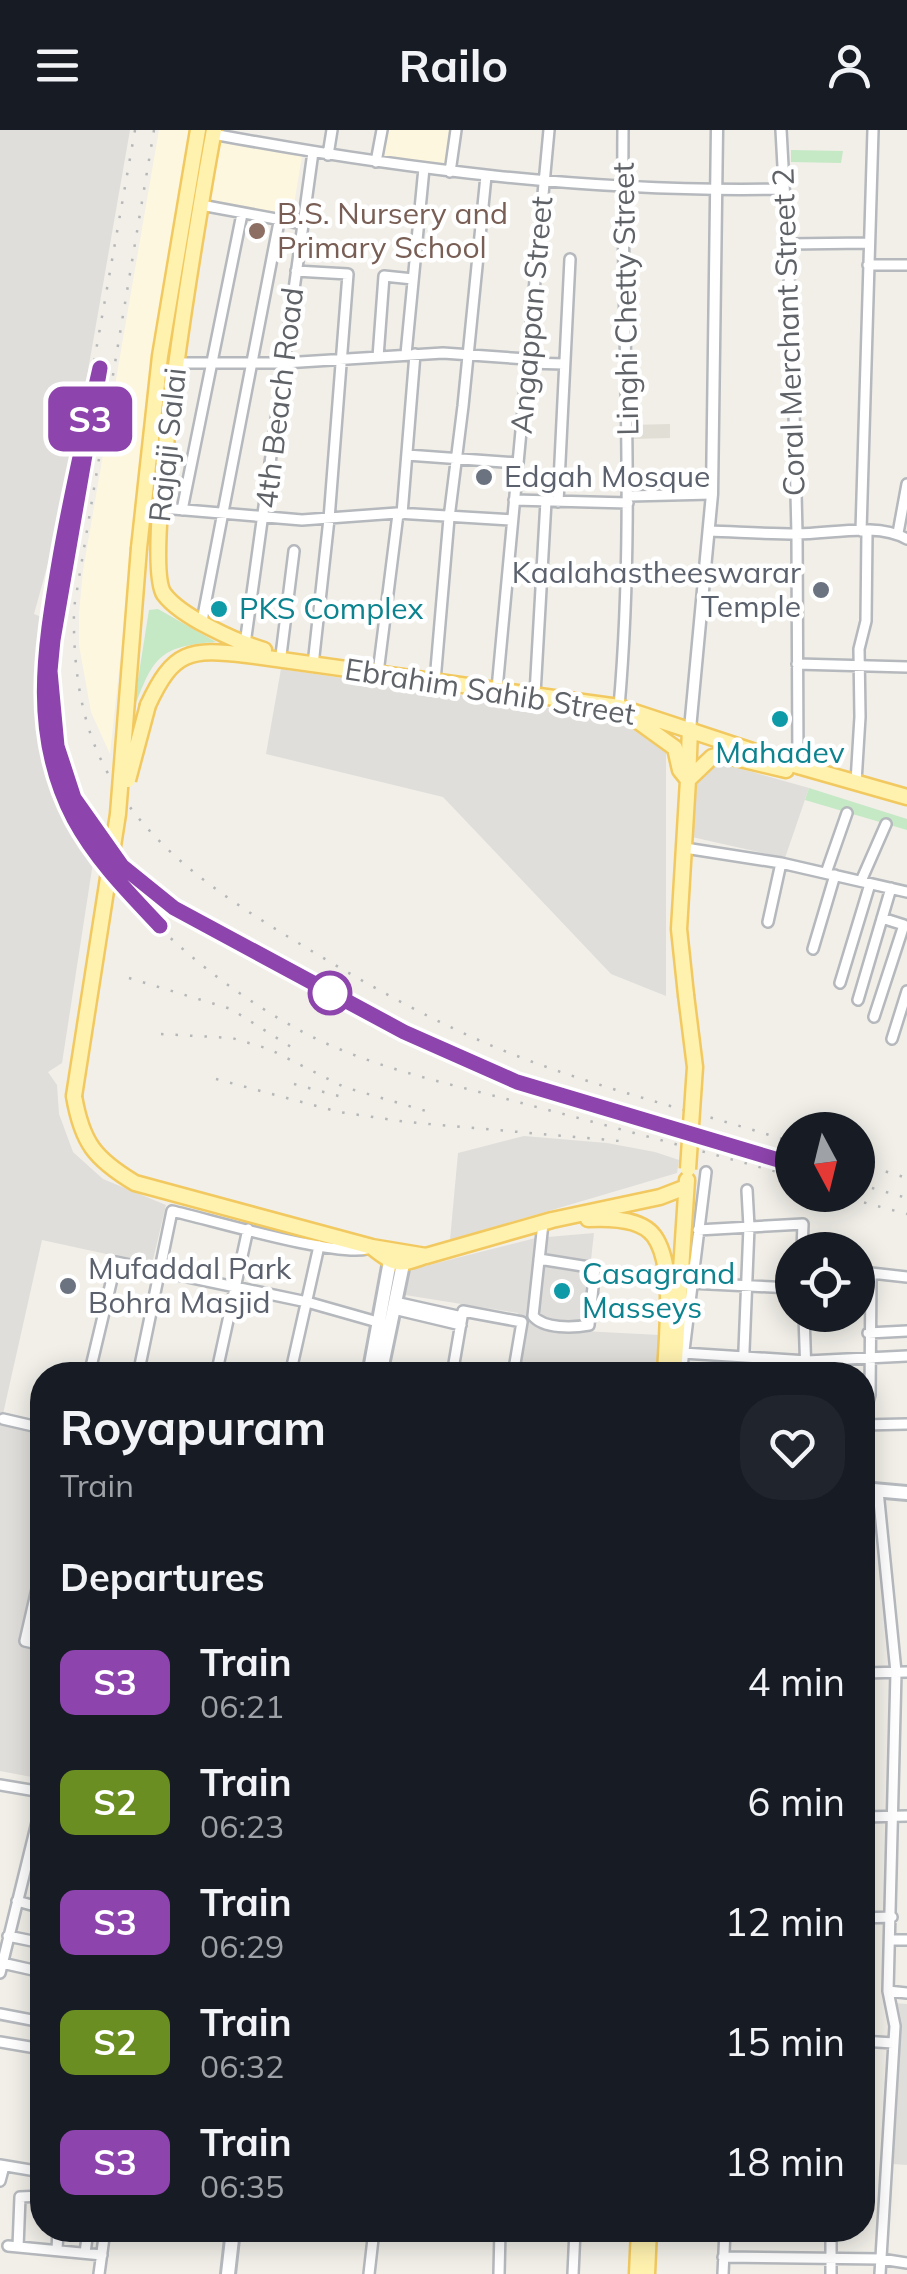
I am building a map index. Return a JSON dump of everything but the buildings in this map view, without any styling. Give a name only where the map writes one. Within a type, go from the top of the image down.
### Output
[{"type":"main road","name":"Rajaji Salai","points":[[208,131],[201,205],[175,362],[156,561],[159,582],[164,594],[202,621],[245,644],[313,665]]},
{"type":"main road","name":"Rajaji Salai","points":[[118,814],[139,548],[160,356],[208,131]]},
{"type":"main road","name":"Ebrahim Sahib Street","points":[[118,814],[148,705],[164,671],[188,655],[208,650],[620,707],[690,729],[724,748],[907,805]]},
{"type":"main road","points":[[620,707],[675,748],[680,770],[688,780]]},
{"type":"main road","points":[[678,1362],[681,1236],[695,1067],[680,929],[690,729]]},
{"type":"main road","name":"Ebrahim Sahib Street","points":[[724,748],[907,796]]},
{"type":"main road","points":[[688,780],[724,748]]},
{"type":"main road","points":[[118,814],[74,1096],[89,1146],[106,1166],[136,1182],[372,1247],[426,1256]]},
{"type":"main road","points":[[372,1247],[396,1263],[686,1188]]},
{"type":"main road","points":[[548,1222],[601,1218],[641,1226],[654,1235],[666,1278],[665,1362]]},
{"type":"main road","points":[[383,1362],[395,1305],[396,1263]]},
{"type":"main road","points":[[372,1362],[396,1263]]},
{"type":"main road","points":[[875,1491],[907,1493]]},
{"type":"main road","points":[[228,2274],[231,2242]]},
{"type":"main road","points":[[636,2274],[638,2242]]},
{"type":"main road","points":[[647,2274],[648,2242]]},
{"type":"street","points":[[328,155],[332,130]]},
{"type":"street","points":[[376,162],[382,130]]},
{"type":"street","points":[[450,172],[456,130]]},
{"type":"street","name":"Angappan Street","points":[[498,689],[549,130]]},
{"type":"street","name":"Linghi Chetty Street","points":[[620,707],[628,500],[623,130]]},
{"type":"street","points":[[690,729],[712,494],[717,130]]},
{"type":"street","name":"Coral Merchant Street 2","points":[[781,130],[797,534],[798,766]]},
{"type":"street","points":[[856,782],[858,649],[866,621],[868,243],[873,130]]},
{"type":"street","points":[[208,131],[328,155],[544,182],[783,189]]},
{"type":"street","name":"4th Beach Road","points":[[245,644],[313,152]]},
{"type":"street","points":[[378,673],[408,455],[414,279],[424,168]]},
{"type":"street","points":[[435,681],[448,518],[486,176]]},
{"type":"street","points":[[201,205],[303,224]]},
{"type":"street","points":[[182,510],[242,214]]},
{"type":"street","points":[[202,621],[280,222]]},
{"type":"street","points":[[788,244],[868,243]]},
{"type":"street","points":[[558,502],[570,259]]},
{"type":"street","points":[[868,265],[907,265]]},
{"type":"street","points":[[296,271],[348,274],[313,665]]},
{"type":"street","points":[[378,357],[384,276],[414,279]]},
{"type":"street","points":[[175,362],[250,364],[469,354],[564,364]]},
{"type":"street","points":[[408,455],[518,463]]},
{"type":"street","points":[[709,531],[864,531],[902,536],[907,484]]},
{"type":"street","points":[[514,500],[628,500],[712,494]]},
{"type":"street","points":[[535,694],[546,501]]},
{"type":"street","points":[[162,508],[264,517],[329,519],[400,514],[512,520]]},
{"type":"street","points":[[282,656],[294,552]]},
{"type":"street","points":[[798,664],[907,667]]},
{"type":"street","points":[[813,949],[847,813]]},
{"type":"street","points":[[840,982],[865,882],[886,824]]},
{"type":"street","points":[[685,848],[907,890]]},
{"type":"street","points":[[768,922],[782,864]]},
{"type":"street","points":[[858,1000],[891,888]]},
{"type":"street","points":[[874,1018],[904,925],[882,918]]},
{"type":"street","points":[[892,1039],[907,991]]},
{"type":"street","points":[[681,1362],[706,1172]]},
{"type":"street","points":[[743,1362],[749,1227],[746,1190]]},
{"type":"street","points":[[141,1362],[172,1211],[320,1246],[356,1251],[372,1247]]},
{"type":"street","points":[[539,1259],[595,1268],[589,1325],[536,1322],[532,1316],[539,1259],[548,1222]]},
{"type":"street","points":[[698,1230],[803,1224],[803,1232]]},
{"type":"street","points":[[219,1362],[248,1229]]},
{"type":"street","points":[[293,1362],[320,1246]]},
{"type":"street","points":[[92,1362],[116,1262],[307,1302],[381,1323]]},
{"type":"street","points":[[875,1272],[907,1276]]},
{"type":"street","points":[[690,1283],[775,1287]]},
{"type":"street","points":[[395,1305],[461,1321]]},
{"type":"street","points":[[454,1362],[463,1311],[522,1322],[516,1362]]},
{"type":"street","points":[[870,1362],[868,1333],[907,1331]]},
{"type":"street","points":[[805,1332],[806,1361]]},
{"type":"street","points":[[683,1353],[806,1361],[907,1356]]},
{"type":"street","points":[[3,1418],[30,1425]]},
{"type":"street","points":[[875,1423],[907,1424]]},
{"type":"street","points":[[878,1491],[902,1672],[893,1749],[888,1992],[894,2014],[894,2044],[880,2274]]},
{"type":"street","points":[[30,1617],[24,1641],[30,1642]]},
{"type":"street","points":[[875,1672],[902,1672]]},
{"type":"street","points":[[893,1749],[907,1749]]},
{"type":"street","points":[[0,1798],[2,1786],[30,1790]]},
{"type":"street","points":[[875,1817],[907,1816]]},
{"type":"street","points":[[30,1853],[1,1968],[30,1971]]},
{"type":"street","points":[[893,1886],[907,1885]]},
{"type":"street","points":[[17,1901],[30,1905]]},
{"type":"street","points":[[0,1915],[13,1917]]},
{"type":"street","points":[[875,1918],[892,1917]]},
{"type":"street","points":[[8,1936],[30,1941]]},
{"type":"street","points":[[891,1940],[907,1940]]},
{"type":"street","points":[[888,1992],[907,1994]]},
{"type":"street","points":[[0,2014],[30,2020]]},
{"type":"street","points":[[0,2042],[30,2047]]},
{"type":"street","points":[[875,2043],[894,2044]]},
{"type":"street","points":[[0,2181],[2,2165],[30,2171]]},
{"type":"street","points":[[24,2171],[13,2246],[102,2255]]},
{"type":"street","points":[[22,2194],[30,2195]]},
{"type":"street","points":[[57,2242],[57,2250]]},
{"type":"street","points":[[85,2253],[86,2242]]},
{"type":"street","points":[[99,2274],[103,2242]]},
{"type":"street","points":[[369,2274],[373,2242]]},
{"type":"street","points":[[499,2274],[500,2242]]},
{"type":"street","points":[[573,2274],[574,2242]]},
{"type":"street","points":[[723,2274],[724,2242]]},
{"type":"street","points":[[831,2242],[831,2274]]},
{"type":"street","points":[[723,2257],[881,2259],[907,2263]]},
{"type":"shaded area","points":[[0,130],[130,130],[65,502],[34,614],[44,618],[36,668],[45,742],[69,819],[94,856],[62,1063],[48,1072],[57,1085],[59,1114],[73,1152],[103,1179],[166,1205],[152,1264],[42,1240],[1,1423],[30,1431],[30,1601],[21,1642],[30,1644],[30,1777],[0,1771]]},
{"type":"shaded area","points":[[159,130],[193,130],[154,344],[110,754],[91,712],[79,645],[79,613]]},
{"type":"shaded area","points":[[387,130],[451,130],[448,166],[382,156]]},
{"type":"shaded area","points":[[220,133],[303,150],[292,216],[206,203]]},
{"type":"shaded area","points":[[670,424],[670,438],[632,439],[631,425]]},
{"type":"shaded area","points":[[281,669],[615,718],[645,733],[666,751],[666,996],[611,974],[443,797],[266,754]]},
{"type":"shaded area","points":[[728,765],[809,788],[785,858],[692,837],[696,782],[705,768]]},
{"type":"shaded area","points":[[524,1136],[607,1143],[655,1152],[679,1160],[677,1173],[450,1240],[458,1153]]},
{"type":"shaded area","points":[[594,1233],[583,1331],[659,1335],[658,1362],[509,1362],[518,1313],[405,1295],[409,1270],[536,1238]]},
{"type":"shaded area","points":[[893,2003],[907,2004],[907,2165],[892,2164]]},
{"type":"green space","points":[[791,150],[843,151],[841,163],[791,162]]},
{"type":"green space","points":[[158,609],[216,642],[181,647],[160,658],[152,667],[133,711],[149,610]]},
{"type":"green space","points":[[809,788],[907,819],[907,830],[805,800]]},
{"type":"railway","points":[[135,130],[44,656],[48,741],[61,786],[82,830],[109,871],[179,946],[218,978],[299,1030],[354,1055],[411,1074],[775,1171]]},
{"type":"railway","points":[[154,130],[74,608],[76,668],[83,708],[95,746],[119,792],[158,840],[230,899],[339,967],[426,1015],[551,1069],[775,1137]]},
{"type":"railway","points":[[116,857],[150,891],[174,908],[404,1032],[517,1082],[687,1133]]},
{"type":"railway","points":[[129,978],[231,1009],[299,1052]]},
{"type":"railway","points":[[161,1034],[232,1038],[269,1049],[344,1087],[426,1111]]},
{"type":"railway","points":[[216,1079],[339,1112],[620,1141]]},
{"type":"railway","points":[[294,1084],[346,1098]]},
{"type":"railway","points":[[875,1168],[907,1178]]},
{"type":"railway","points":[[875,1189],[907,1198]]},
{"type":"railway","points":[[875,1205],[907,1214]]},
{"type":"train","name":"S3","points":[[160,926],[106,868],[73,816],[48,742],[44,706],[42,673],[47,628],[73,485],[100,368],[50,671],[57,746],[74,798],[122,866],[174,908],[404,1032],[476,1065],[517,1082],[775,1159]]},
{"type":"place","name":"B.S. Nursery and Primary School","points":[[257,231]]},
{"type":"place","name":"Edgah Mosque","points":[[484,477]]},
{"type":"place","name":"Kaalahastheeswarar Temple","points":[[821,590]]},
{"type":"place","name":"PKS Complex","points":[[219,609]]},
{"type":"place","name":"Mahadev","points":[[780,719]]},
{"type":"place","name":"Mufaddal Park Bohra Masjid","points":[[68,1286]]},
{"type":"place","name":"Casagrand Masseys","points":[[562,1291]]}]
